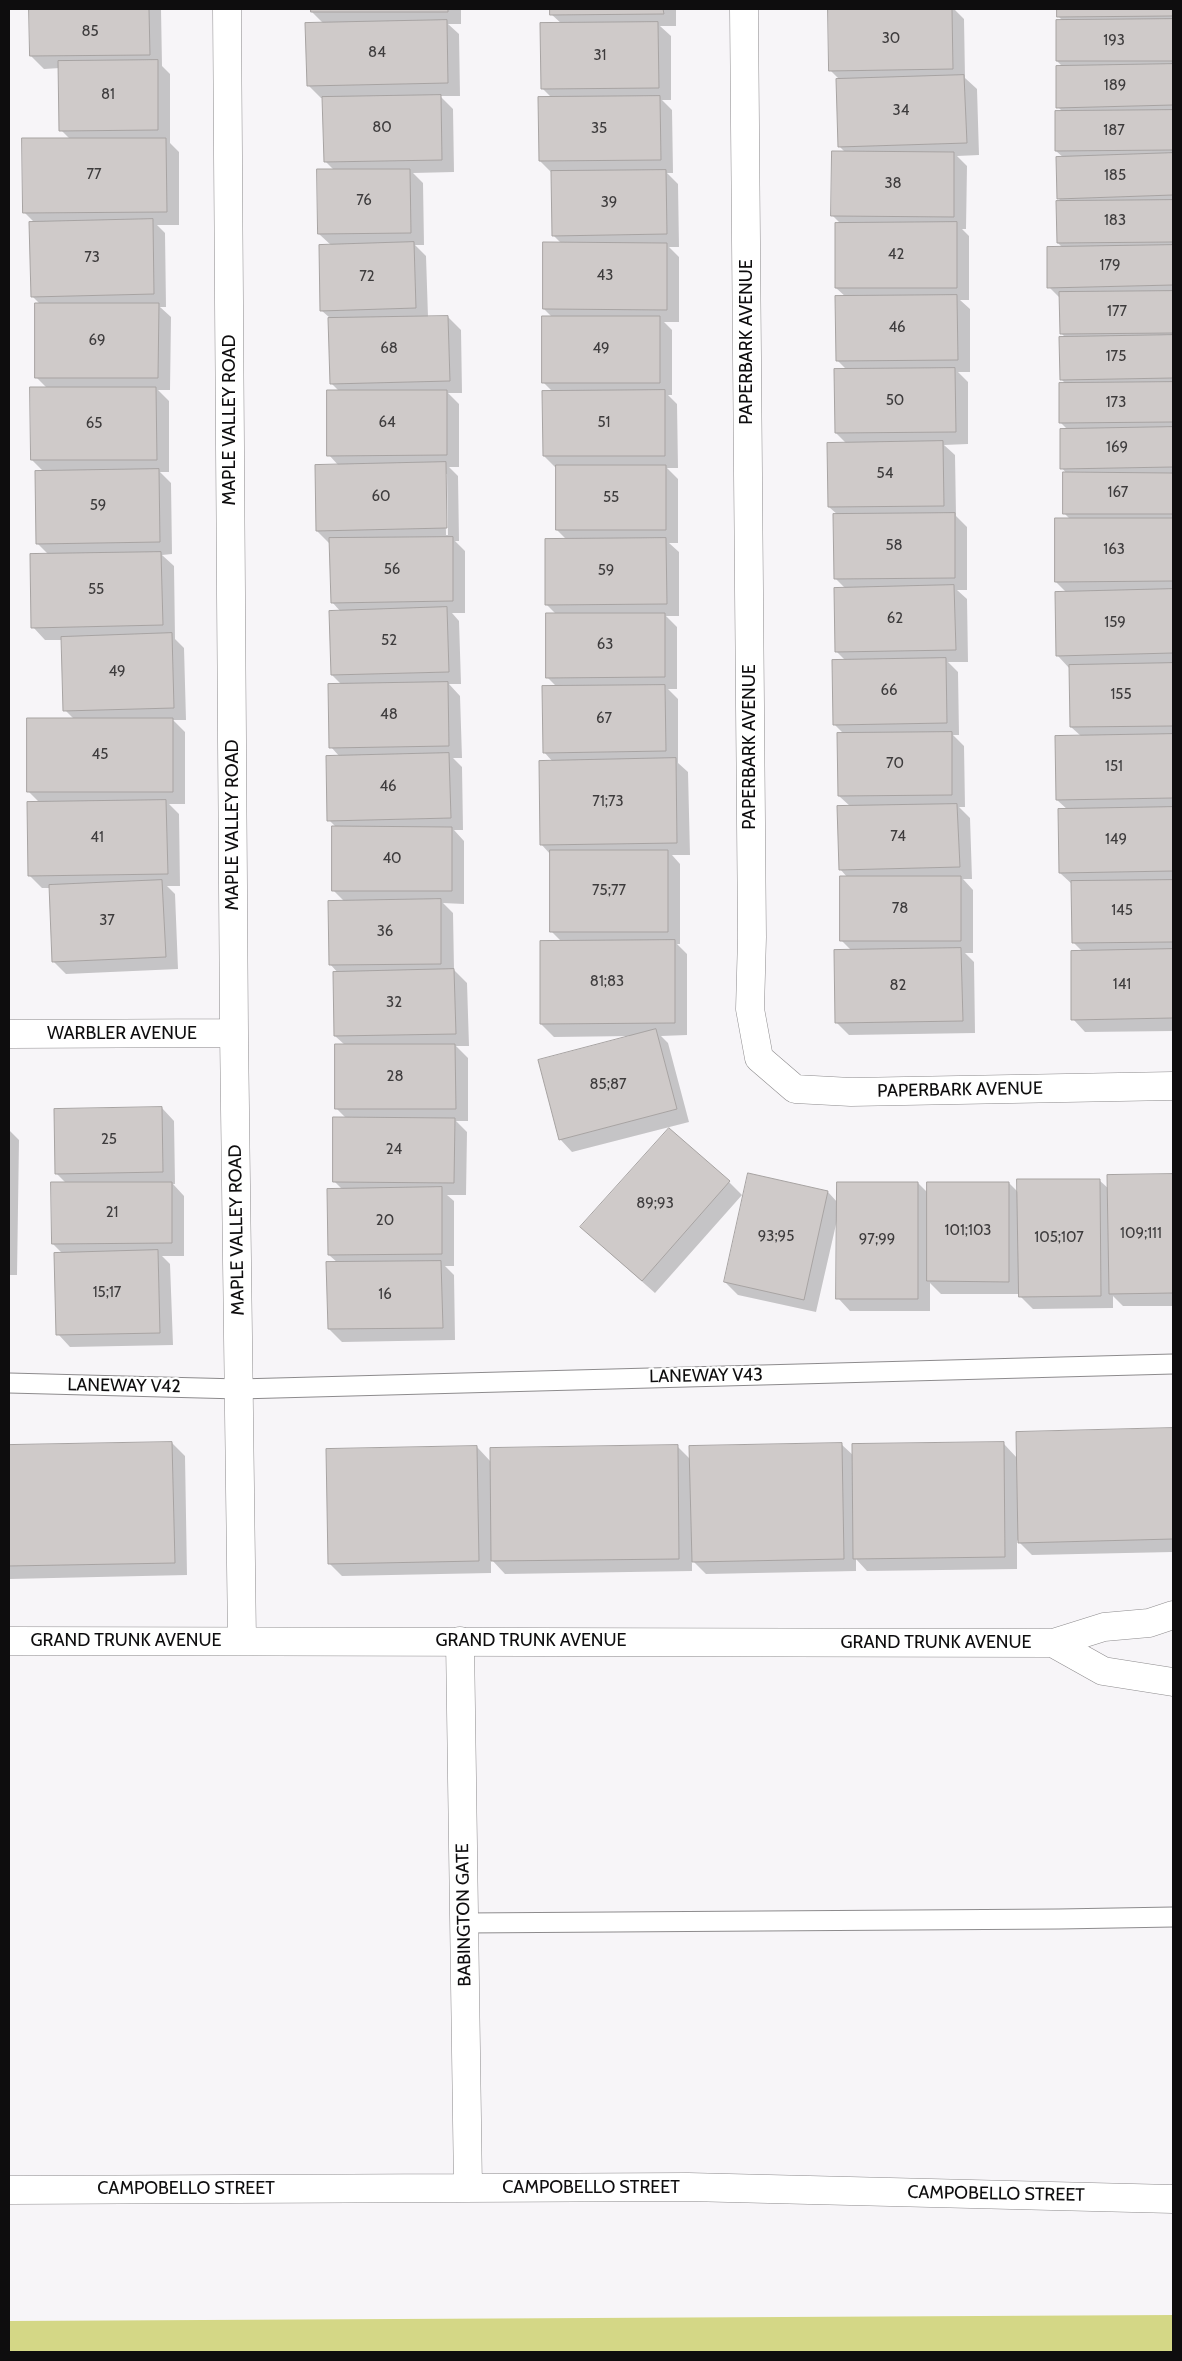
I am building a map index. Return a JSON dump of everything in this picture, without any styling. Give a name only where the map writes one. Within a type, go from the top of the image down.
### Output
[{"type":"street","name":"MAPLE VALLEY ROAD","points":[[227,9],[234,1033],[242,1640]]},
{"type":"street","name":"PAPERBARK AVENUE","points":[[744,9],[752,937],[750,1009],[759,1058],[794,1089],[851,1092],[1173,1086]]},
{"type":"street","name":"WARBLER AVENUE","points":[[9,1034],[234,1033]]},
{"type":"street","name":"GRAND TRUNK AVENUE","points":[[9,1641],[1053,1643],[1104,1627],[1149,1623],[1173,1615]]},
{"type":"street","name":"BABINGTON GATE","points":[[460,1641],[468,2188]]},
{"type":"street","name":"GRAND TRUNK AVENUE","points":[[1053,1643],[1103,1670],[1173,1682]]},
{"type":"street","name":"CAMPOBELLO STREET","points":[[9,2190],[688,2187],[1173,2199]]},
{"type":"lane","name":"LANEWAY V43","points":[[238,1389],[1173,1364]]},
{"type":"lane","name":"LANEWAY V42","points":[[9,1383],[238,1389]]},
{"type":"lane","points":[[465,1923],[1050,1920],[1173,1917]]},
{"type":"green space","points":[[1173,2315],[1173,2352],[9,2352],[9,2321]]},
{"type":"building","points":[[29,9],[149,9],[150,55],[30,56]]},
{"type":"building","points":[[311,9],[448,9],[448,12],[311,12]]},
{"type":"building","points":[[550,9],[663,9],[664,14],[550,15]]},
{"type":"building","points":[[828,9],[952,9],[953,69],[829,71]]},
{"type":"building","points":[[1057,9],[1173,9],[1173,16],[1057,17]]},
{"type":"building","points":[[1173,19],[1173,61],[1056,61],[1056,20]]},
{"type":"building","points":[[447,20],[448,83],[307,86],[305,23]]},
{"type":"building","points":[[658,22],[659,88],[541,89],[540,23]]},
{"type":"building","points":[[158,60],[158,130],[59,131],[58,61]]},
{"type":"building","points":[[1173,64],[1173,105],[1056,108],[1056,66]]},
{"type":"building","points":[[964,75],[967,143],[838,147],[836,79]]},
{"type":"building","points":[[441,95],[442,160],[324,162],[322,97]]},
{"type":"building","points":[[660,96],[661,160],[539,161],[538,97]]},
{"type":"building","points":[[1173,110],[1173,150],[1055,151],[1055,111]]},
{"type":"building","points":[[22,138],[166,138],[167,212],[23,213]]},
{"type":"building","points":[[832,151],[954,152],[954,217],[831,216]]},
{"type":"building","points":[[1173,153],[1173,195],[1057,199],[1056,157]]},
{"type":"building","points":[[317,169],[410,169],[411,233],[318,234]]},
{"type":"building","points":[[666,170],[667,234],[552,236],[551,171]]},
{"type":"building","points":[[1173,200],[1173,242],[1057,243],[1056,201]]},
{"type":"building","points":[[153,219],[154,294],[31,297],[29,222]]},
{"type":"building","points":[[957,222],[957,288],[835,288],[835,223]]},
{"type":"building","points":[[414,242],[416,308],[320,311],[319,245]]},
{"type":"building","points":[[543,242],[667,243],[667,310],[543,309]]},
{"type":"building","points":[[1173,245],[1173,285],[1047,288],[1047,247]]},
{"type":"building","points":[[1173,291],[1173,333],[1060,334],[1059,292]]},
{"type":"building","points":[[957,295],[958,360],[836,361],[835,296]]},
{"type":"building","points":[[35,303],[159,303],[158,378],[35,378]]},
{"type":"building","points":[[448,316],[450,381],[330,384],[328,318]]},
{"type":"building","points":[[542,316],[660,316],[660,383],[542,383]]},
{"type":"building","points":[[1173,335],[1173,378],[1060,380],[1059,337]]},
{"type":"building","points":[[955,368],[956,432],[835,433],[834,369]]},
{"type":"building","points":[[1173,382],[1173,422],[1059,423],[1059,383]]},
{"type":"building","points":[[30,387],[156,387],[157,460],[31,460]]},
{"type":"building","points":[[327,390],[447,390],[447,455],[327,456]]},
{"type":"building","points":[[665,390],[665,456],[543,456],[542,391]]},
{"type":"building","points":[[1173,427],[1173,467],[1060,469],[1060,429]]},
{"type":"building","points":[[943,441],[944,506],[828,507],[827,443]]},
{"type":"building","points":[[446,462],[447,528],[316,531],[315,465]]},
{"type":"building","points":[[556,465],[666,465],[666,530],[556,530]]},
{"type":"building","points":[[159,469],[160,542],[36,544],[35,471]]},
{"type":"building","points":[[1063,472],[1173,473],[1173,514],[1063,514]]},
{"type":"building","points":[[955,513],[955,578],[834,579],[833,514]]},
{"type":"building","points":[[1055,518],[1173,518],[1173,581],[1055,582]]},
{"type":"building","points":[[453,537],[453,601],[331,603],[329,538]]},
{"type":"building","points":[[666,538],[667,604],[545,605],[545,539]]},
{"type":"building","points":[[161,552],[163,625],[31,628],[30,554]]},
{"type":"building","points":[[954,585],[956,650],[835,652],[834,588]]},
{"type":"building","points":[[1173,589],[1173,653],[1056,656],[1055,592]]},
{"type":"building","points":[[447,607],[449,672],[331,675],[329,611]]},
{"type":"building","points":[[546,613],[665,613],[665,677],[546,678]]},
{"type":"building","points":[[172,633],[174,708],[63,711],[61,637]]},
{"type":"building","points":[[946,658],[947,723],[833,725],[832,660]]},
{"type":"building","points":[[1173,663],[1173,726],[1070,727],[1069,665]]},
{"type":"building","points":[[448,682],[449,746],[329,748],[328,684]]},
{"type":"building","points":[[665,685],[666,751],[543,753],[542,686]]},
{"type":"building","points":[[27,718],[173,718],[173,792],[27,792]]},
{"type":"building","points":[[952,732],[952,795],[838,796],[837,733]]},
{"type":"building","points":[[1173,734],[1173,798],[1056,800],[1055,736]]},
{"type":"building","points":[[449,753],[451,818],[327,821],[326,756]]},
{"type":"building","points":[[676,758],[677,843],[540,845],[539,761]]},
{"type":"building","points":[[166,800],[168,874],[28,876],[27,802]]},
{"type":"building","points":[[957,804],[960,867],[839,870],[837,806]]},
{"type":"building","points":[[1173,807],[1173,871],[1059,873],[1058,809]]},
{"type":"building","points":[[332,826],[452,827],[452,891],[332,891]]},
{"type":"building","points":[[550,850],[668,850],[668,932],[550,932]]},
{"type":"building","points":[[840,876],[961,876],[961,941],[840,941]]},
{"type":"building","points":[[162,880],[166,957],[52,962],[49,885]]},
{"type":"building","points":[[1173,880],[1173,942],[1072,943],[1071,881]]},
{"type":"building","points":[[441,899],[441,964],[329,965],[328,901]]},
{"type":"building","points":[[675,940],[675,1023],[540,1024],[540,941]]},
{"type":"building","points":[[961,948],[963,1021],[835,1023],[834,950]]},
{"type":"building","points":[[1173,949],[1173,1018],[1071,1020],[1071,951]]},
{"type":"building","points":[[454,969],[456,1034],[334,1036],[333,972]]},
{"type":"building","points":[[656,1029],[677,1109],[559,1140],[538,1060]]},
{"type":"building","points":[[335,1044],[455,1044],[456,1109],[335,1109]]},
{"type":"building","points":[[162,1107],[163,1172],[55,1174],[54,1109]]},
{"type":"building","points":[[333,1117],[455,1118],[454,1183],[333,1182]]},
{"type":"building","points":[[669,1128],[730,1181],[642,1281],[580,1227]]},
{"type":"building","points":[[748,1173],[828,1191],[804,1300],[724,1282]]},
{"type":"building","points":[[1173,1174],[1173,1293],[1109,1294],[1107,1175]]},
{"type":"building","points":[[1017,1179],[1100,1179],[1101,1296],[1019,1297]]},
{"type":"building","points":[[51,1182],[172,1182],[172,1243],[52,1244]]},
{"type":"building","points":[[837,1182],[918,1182],[918,1299],[836,1299]]},
{"type":"building","points":[[927,1182],[1009,1182],[1009,1282],[927,1281]]},
{"type":"building","points":[[442,1187],[442,1254],[328,1255],[327,1189]]},
{"type":"building","points":[[158,1250],[160,1333],[56,1335],[54,1253]]},
{"type":"building","points":[[441,1261],[443,1328],[328,1329],[326,1262]]},
{"type":"building","points":[[1173,1428],[1173,1539],[1018,1543],[1016,1432]]},
{"type":"building","points":[[172,1442],[175,1563],[9,1566],[9,1445]]},
{"type":"building","points":[[1004,1442],[1005,1557],[853,1559],[852,1444]]},
{"type":"building","points":[[842,1443],[844,1559],[692,1562],[689,1446]]},
{"type":"building","points":[[678,1445],[679,1559],[491,1561],[490,1448]]},
{"type":"building","points":[[477,1446],[479,1561],[328,1564],[326,1449]]}]
